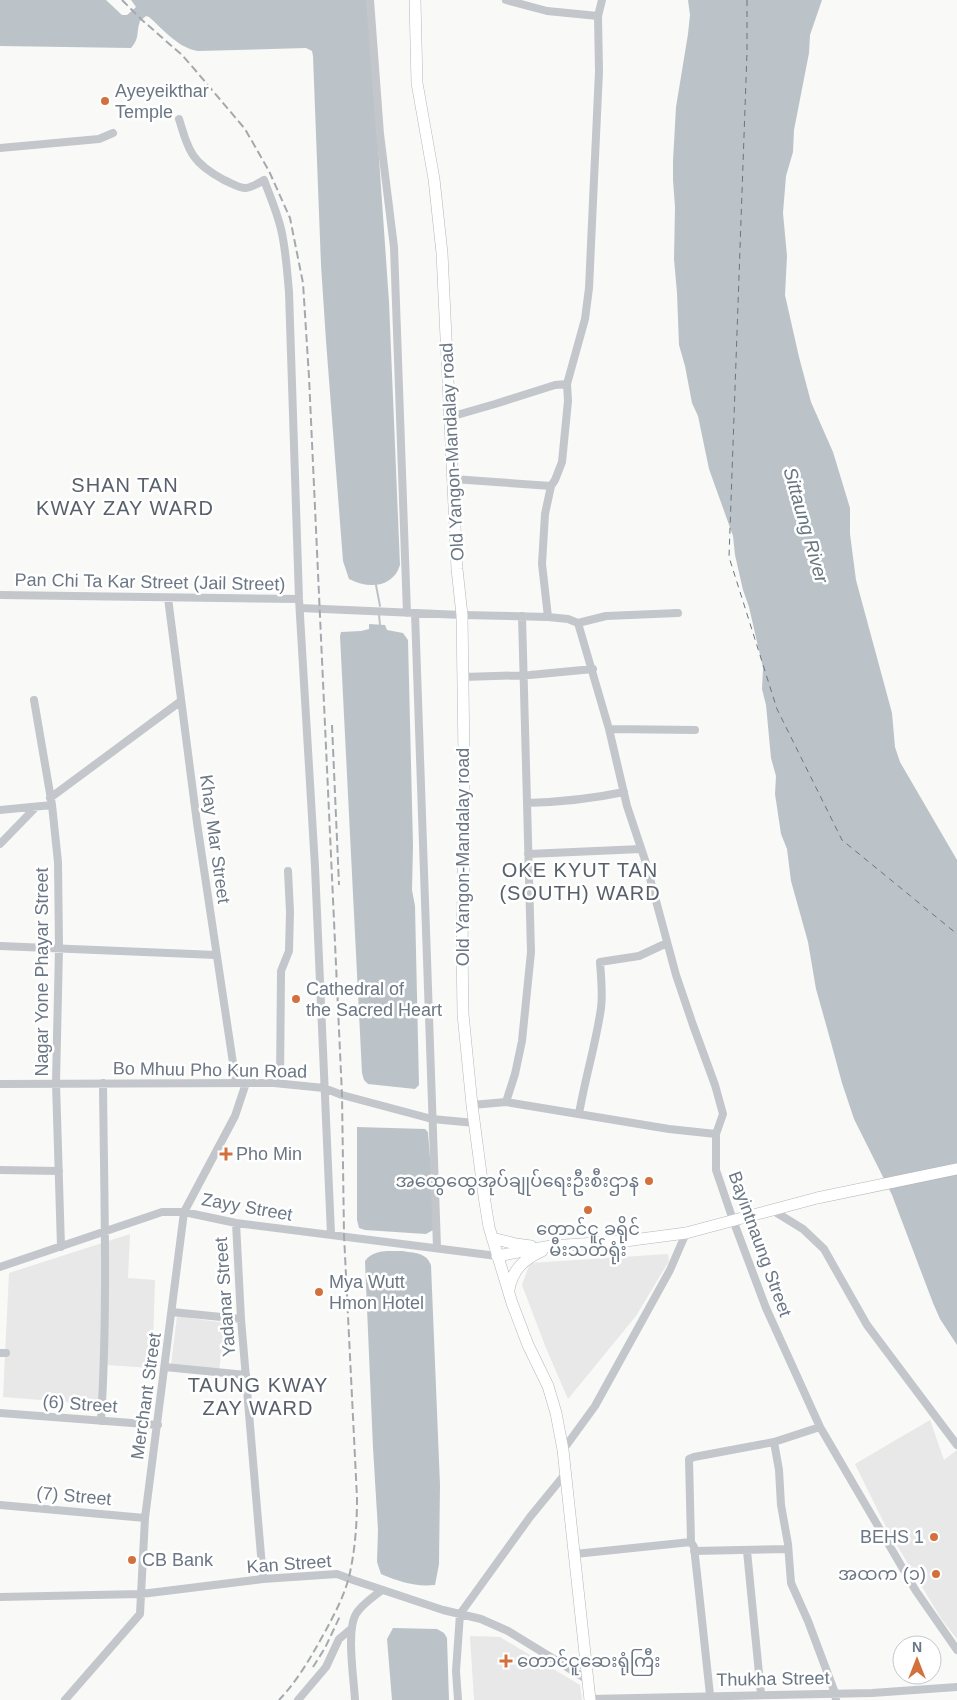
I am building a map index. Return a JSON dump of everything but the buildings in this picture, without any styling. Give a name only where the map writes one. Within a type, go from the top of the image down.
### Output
[{"type":"highway","name":"Old Yangon-Mandalay road","points":[[415,0],[417,83],[434,180],[442,253],[462,616],[464,757],[462,947],[464,1022],[472,1105],[484,1196],[492,1238],[528,1345],[548,1386],[556,1413],[566,1472],[590,1699]]},
{"type":"highway","points":[[492,1238],[528,1246],[551,1246],[625,1241],[686,1233],[817,1198],[957,1169]]},
{"type":"highway","points":[[497,1256],[551,1246]]},
{"type":"highway","points":[[509,1292],[511,1279],[516,1269],[525,1260],[551,1246]]},
{"type":"street","points":[[370,0],[380,134],[394,247],[437,1247]]},
{"type":"street","points":[[506,0],[547,11],[598,16]]},
{"type":"street","points":[[548,617],[542,564],[545,514],[550,486],[555,480],[562,462],[568,401],[567,384],[585,319],[589,288],[599,71],[598,16],[602,0]]},
{"type":"street","points":[[179,119],[188,146],[195,158],[210,172],[240,188],[254,186],[264,180],[275,208],[286,254],[299,599],[315,876],[331,1234]]},
{"type":"street","points":[[0,148],[99,139],[113,133]]},
{"type":"street","points":[[450,416],[555,385],[567,384]]},
{"type":"street","points":[[453,479],[550,486]]},
{"type":"street","name":"Pan Chi Ta Kar Street (Jail Street)","points":[[0,595],[299,599]]},
{"type":"street","name":"Khay Mar Street","points":[[168,598],[216,955],[236,1083]]},
{"type":"street","points":[[300,608],[462,616],[548,617],[568,619],[578,623],[606,616],[678,613]]},
{"type":"street","points":[[506,1102],[515,1074],[522,1041],[530,961],[531,928],[522,616]]},
{"type":"street","name":"Bayintnaung Street","points":[[578,623],[593,670],[627,806],[667,943],[693,1025],[716,1085],[723,1114],[716,1134],[716,1170],[733,1220],[766,1308],[820,1427],[916,1591],[957,1650]]},
{"type":"street","points":[[462,677],[593,670]]},
{"type":"street","name":"Nagar Yone Phayar Street","points":[[34,700],[51,801],[58,862],[59,948],[56,1083],[61,1246]]},
{"type":"street","points":[[0,810],[36,807],[51,801],[181,701]]},
{"type":"street","points":[[609,729],[696,730]]},
{"type":"street","points":[[527,802],[563,802],[624,792]]},
{"type":"street","points":[[0,844],[36,807]]},
{"type":"street","points":[[528,854],[641,849]]},
{"type":"street","points":[[280,1083],[281,971],[289,951],[288,871]]},
{"type":"street","points":[[579,1114],[601,1006],[600,962],[639,956],[667,943]]},
{"type":"street","points":[[0,946],[216,955]]},
{"type":"street","points":[[101,1421],[104,1366],[106,1231],[103,1083]]},
{"type":"street","name":"Merchant Street","points":[[65,1700],[140,1614],[145,1518],[184,1212],[235,1116],[246,1083]]},
{"type":"street","name":"Bo Mhuu Pho Kun Road","points":[[0,1084],[280,1083],[324,1088],[342,1095],[432,1119],[475,1123]]},
{"type":"street","points":[[472,1105],[506,1102],[669,1129],[716,1134]]},
{"type":"street","points":[[0,1170],[59,1171]]},
{"type":"street","points":[[771,1209],[803,1229],[824,1249],[867,1325],[957,1445]]},
{"type":"street","name":"Zayy Street","points":[[0,1267],[162,1212],[184,1212],[236,1223],[497,1256]]},
{"type":"street","name":"Yadanar Street","points":[[236,1223],[241,1319],[263,1580]]},
{"type":"street","points":[[563,1450],[595,1406],[670,1270],[686,1233]]},
{"type":"street","points":[[172,1312],[241,1319]]},
{"type":"street","points":[[165,1367],[246,1376]]},
{"type":"street","name":"(6) Street","points":[[0,1413],[158,1425]]},
{"type":"street","points":[[710,1696],[694,1551],[691,1542],[688,1459],[774,1442],[820,1427]]},
{"type":"street","points":[[774,1442],[779,1470],[781,1505],[791,1583],[808,1621],[835,1696]]},
{"type":"street","points":[[458,1700],[456,1671],[460,1614],[530,1517],[566,1472]]},
{"type":"street","name":"(7) Street","points":[[0,1505],[145,1518]]},
{"type":"street","points":[[575,1554],[691,1542]]},
{"type":"street","points":[[694,1551],[788,1549]]},
{"type":"street","points":[[747,1550],[761,1694]]},
{"type":"street","name":"Kan Street","points":[[0,1597],[141,1594],[263,1580],[337,1574],[382,1590],[481,1619],[508,1631],[588,1680]]},
{"type":"street","points":[[356,1700],[351,1629],[354,1616],[382,1590]]},
{"type":"street","points":[[298,1700],[326,1667],[339,1639],[351,1629]]},
{"type":"street","name":"Thukha Street","points":[[590,1699],[761,1694],[835,1696],[957,1686]]},
{"type":"shaded area","points":[[130,1234],[128,1278],[155,1280],[152,1368],[107,1365],[105,1405],[3,1397],[9,1273]]},
{"type":"shaded area","points":[[668,1254],[669,1261],[636,1316],[568,1399],[522,1285],[530,1263]]},
{"type":"shaded area","points":[[177,1316],[225,1323],[219,1371],[171,1365]]},
{"type":"shaded area","name":"အထက (၁)","points":[[930,1420],[944,1460],[957,1450],[957,1639],[942,1620],[887,1529],[855,1464]]},
{"type":"shaded area","name":"တောင်ငူဆေးရုံကြီး","points":[[470,1636],[500,1637],[580,1685],[582,1700],[474,1700]]},
{"type":"water","points":[[0,0],[106,0],[122,15],[127,15],[136,7],[131,0],[368,0],[389,302],[400,565],[397,573],[392,578],[386,582],[372,585],[356,582],[349,579],[343,561],[321,265],[312,51],[306,48],[198,51],[178,42],[146,16],[140,21],[137,38],[131,48],[0,46]]},
{"type":"water","name":"Sittaung River","points":[[688,0],[822,0],[810,35],[809,53],[794,130],[793,152],[786,176],[783,213],[787,256],[785,295],[811,402],[833,452],[850,508],[850,534],[856,580],[892,713],[895,747],[900,762],[957,860],[957,1345],[940,1319],[892,1195],[854,1119],[842,1083],[816,989],[808,942],[791,881],[787,849],[781,834],[775,794],[776,776],[771,758],[766,705],[762,689],[763,668],[735,555],[733,536],[709,469],[698,416],[692,403],[679,345],[674,259],[675,207],[673,161],[676,107],[690,15]]},
{"type":"water","points":[[369,624],[385,625],[387,630],[403,633],[408,640],[413,845],[412,890],[415,906],[419,1085],[415,1089],[368,1084],[364,1080],[362,1073],[340,636],[341,632],[369,629]]},
{"type":"water","points":[[357,1127],[425,1129],[428,1132],[435,1223],[433,1230],[426,1234],[359,1228],[357,1220]]},
{"type":"water","points":[[402,1251],[423,1255],[431,1265],[440,1485],[439,1564],[435,1585],[414,1585],[388,1577],[381,1574],[377,1562],[378,1530],[365,1261],[372,1254]]},
{"type":"water","points":[[393,1628],[437,1629],[444,1633],[447,1638],[449,1700],[392,1700],[387,1639]]},
{"type":"waterway","points":[[376,585],[380,606]]},
{"type":"waterway","points":[[379,615],[380,625]]},
{"type":"ferry route","points":[[747,0],[747,52],[729,557],[777,709],[842,840],[957,934]]},
{"type":"railway","points":[[122,0],[182,55],[245,129],[269,171],[290,218],[303,283],[342,1095],[344,1235],[357,1508],[353,1557],[342,1598],[310,1658],[293,1684],[279,1700]]},
{"type":"railway","points":[[332,725],[339,885]]},
{"type":"railway","points":[[313,1667],[325,1648],[341,1614]]},
{"type":"place","name":"Ayeyeikthar Temple","points":[[105,101]]},
{"type":"place","name":"Cathedral of the Sacred Heart","points":[[296,999]]},
{"type":"place","name":"Pho Min","points":[[226,1154]]},
{"type":"place","name":"အထွေထွေအုပ်ချုပ်ရေးဦးစီးဌာန","points":[[649,1181]]},
{"type":"place","name":"တောင်ငူ ခရိုင် မီးသတ်ရုံး","points":[[588,1210]]},
{"type":"place","name":"Mya Wutt Hmon Hotel","points":[[319,1292]]},
{"type":"place","name":"BEHS 1","points":[[934,1537]]},
{"type":"place","name":"CB Bank","points":[[132,1560]]},
{"type":"place","name":"အထက (၁)","points":[[936,1574]]},
{"type":"place","name":"တောင်ငူဆေးရုံကြီး","points":[[506,1661]]},
{"type":"district","name":"SHAN TAN KWAY ZAY WARD","points":[[125,496]]},
{"type":"district","name":"OKE KYUT TAN (SOUTH) WARD","points":[[580,882]]},
{"type":"district","name":"TAUNG KWAY ZAY WARD","points":[[258,1396]]}]
